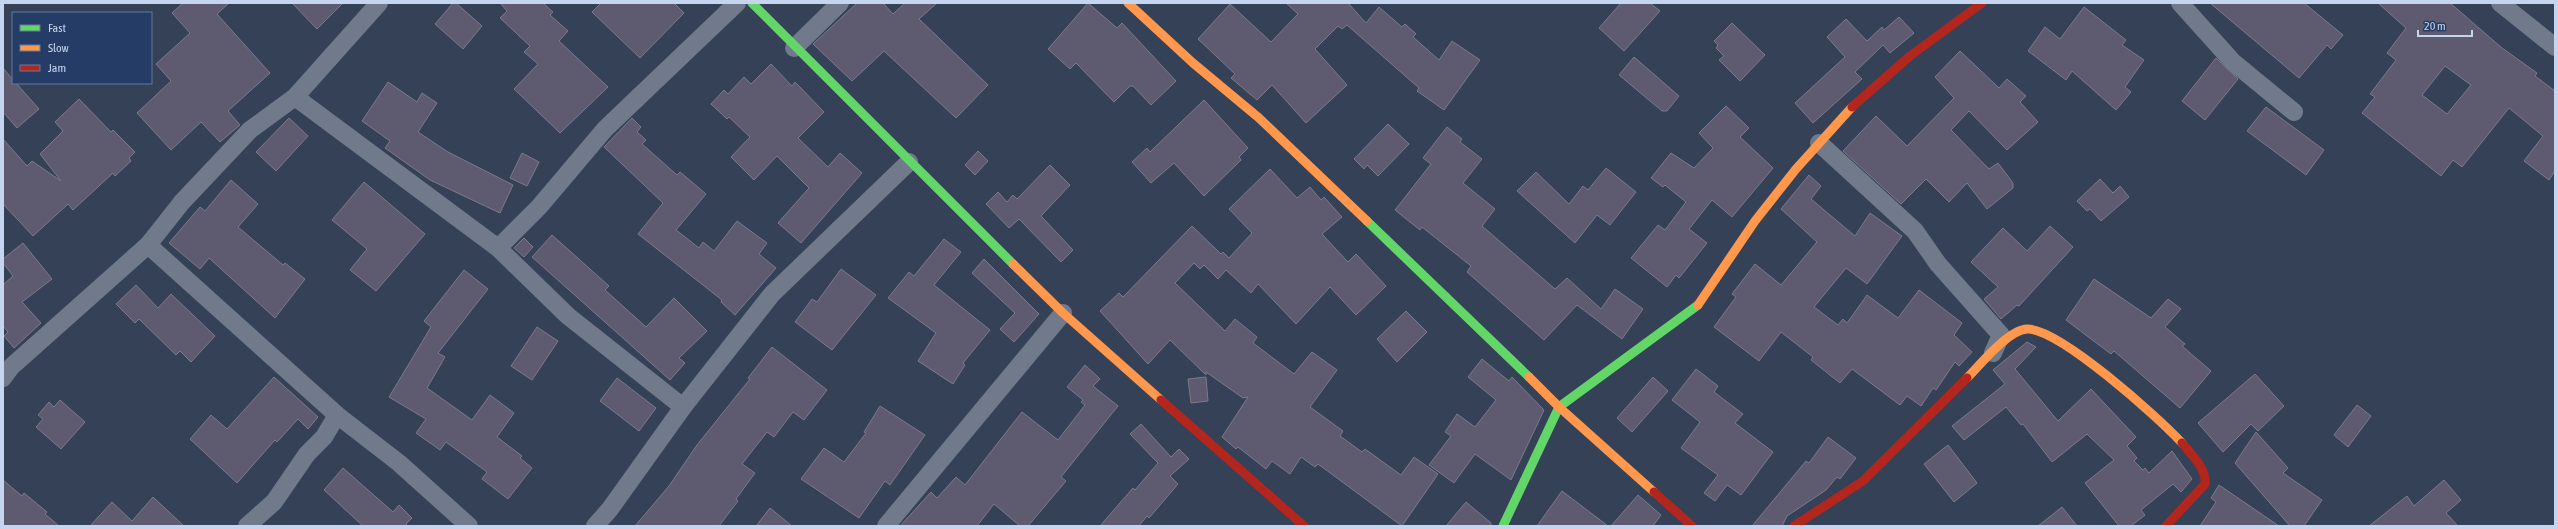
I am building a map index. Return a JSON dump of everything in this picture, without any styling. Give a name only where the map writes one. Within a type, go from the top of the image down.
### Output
[{"type":"street","points":[[3,378],[10,367],[148,245],[182,202],[250,130],[295,97],[379,3]]},
{"type":"street","points":[[498,248],[539,207],[605,129],[737,3]]},
{"type":"street","points":[[752,3],[794,48],[1063,313],[1304,526]]},
{"type":"street","points":[[794,48],[840,3]]},
{"type":"street","points":[[1128,3],[1192,63],[1259,118],[1500,347],[1559,407],[1692,526]]},
{"type":"street","points":[[1503,526],[1559,407],[1697,307],[1755,221],[1847,111],[1910,56],[1982,3]]},
{"type":"street","points":[[2180,3],[2233,62],[2294,112]]},
{"type":"street","points":[[2500,3],[2555,47]]},
{"type":"street","points":[[295,97],[498,248],[568,316],[683,407]]},
{"type":"street","points":[[1819,143],[1915,231],[1938,264],[2001,335],[1992,355]]},
{"type":"street","points":[[595,526],[610,509],[683,407],[772,294],[909,162]]},
{"type":"street","points":[[148,245],[336,416],[398,463],[469,526]]},
{"type":"street","points":[[886,526],[1063,313]]},
{"type":"street","points":[[1794,526],[1864,481],[2018,330],[2037,330],[2053,338],[2117,382],[2164,423],[2196,460],[2206,478],[2202,490],[2166,526]]},
{"type":"street","points":[[247,526],[274,502],[307,454],[324,437],[336,416]]},
{"type":"building","points":[[183,3],[229,3],[217,14],[270,73],[228,111],[240,125],[220,142],[201,122],[171,150],[137,113],[171,81],[156,64],[190,33],[172,13]]},
{"type":"building","points":[[292,3],[343,3],[317,29]]},
{"type":"building","points":[[453,3],[456,3],[482,26],[463,49],[435,24]]},
{"type":"building","points":[[500,3],[543,3],[553,12],[550,15],[568,31],[559,41],[608,87],[560,133],[514,89],[538,64],[524,52],[530,46],[500,18],[507,11]]},
{"type":"building","points":[[601,3],[674,3],[684,13],[640,58],[592,12]]},
{"type":"building","points":[[857,3],[883,3],[893,14],[905,3],[937,3],[919,19],[988,85],[956,118],[884,51],[852,81],[813,44]]},
{"type":"building","points":[[1088,3],[1117,28],[1122,23],[1176,81],[1151,105],[1133,86],[1130,86],[1114,102],[1076,63],[1070,69],[1048,49]]},
{"type":"building","points":[[1286,3],[1348,3],[1366,23],[1379,7],[1402,27],[1405,24],[1416,34],[1413,37],[1439,60],[1452,41],[1480,60],[1444,110],[1417,91],[1419,88],[1347,25],[1342,29],[1338,26],[1315,49],[1347,85],[1306,123],[1272,85],[1257,100],[1231,78],[1235,74],[1198,39],[1230,4],[1271,42],[1298,14]]},
{"type":"building","points":[[1621,3],[1650,3],[1660,11],[1624,51],[1599,28]]},
{"type":"building","points":[[2210,3],[2304,3],[2343,35],[2331,49],[2327,45],[2299,78]]},
{"type":"building","points":[[2378,3],[2450,3],[2502,48],[2537,73],[2535,76],[2555,91],[2555,171],[2549,180],[2524,161],[2543,136],[2509,108],[2462,167],[2453,160],[2441,176],[2362,113],[2375,97],[2370,94],[2396,60],[2387,53],[2406,28]],"holes":[[[2445,66],[2471,85],[2447,114],[2422,95]]]},
{"type":"building","points":[[2084,7],[2126,40],[2122,45],[2144,60],[2125,87],[2131,92],[2116,110],[2072,71],[2066,80],[2028,51],[2045,27],[2060,39]]},
{"type":"building","points":[[1899,17],[1914,33],[1890,53],[1883,45],[1855,72],[1862,79],[1813,123],[1795,103],[1845,57],[1827,37],[1846,19],[1867,41],[1882,27],[1884,30]]},
{"type":"building","points":[[1732,23],[1765,55],[1740,81],[1719,60],[1724,56],[1716,48],[1718,45],[1714,41]]},
{"type":"building","points":[[1960,51],[1999,88],[2007,79],[2026,96],[2020,102],[2038,122],[2007,150],[1969,111],[1951,130],[1989,169],[1998,163],[2013,183],[2013,188],[1987,209],[1967,183],[1949,202],[1926,179],[1901,204],[1843,151],[1876,116],[1907,146],[1954,98],[1935,77]]},
{"type":"building","points":[[1634,57],[1679,96],[1667,111],[1662,111],[1619,75]]},
{"type":"building","points":[[2216,58],[2238,79],[2205,120],[2182,101]]},
{"type":"building","points":[[771,64],[792,86],[795,82],[824,112],[798,138],[828,167],[840,153],[862,173],[801,243],[778,223],[809,188],[777,156],[754,180],[731,157],[750,137],[729,117],[727,119],[711,104],[724,90],[728,94],[744,77],[751,84]]},
{"type":"building","points":[[3,68],[12,79],[12,84],[17,84],[39,109],[17,128],[3,112]]},
{"type":"building","points":[[388,82],[417,102],[422,93],[437,103],[418,132],[448,152],[513,185],[500,213],[430,180],[385,148],[390,141],[362,121]]},
{"type":"building","points":[[79,99],[111,132],[113,130],[135,152],[129,158],[131,161],[115,176],[113,173],[73,210],[68,204],[33,236],[3,204],[3,139],[27,166],[32,161],[61,181],[40,154],[63,131],[55,122]]},
{"type":"building","points":[[1204,100],[1248,148],[1239,157],[1241,160],[1204,196],[1174,163],[1151,183],[1132,162],[1147,148],[1150,152]]},
{"type":"building","points":[[1726,106],[1749,128],[1740,137],[1773,168],[1732,217],[1712,200],[1689,229],[1707,243],[1679,278],[1676,275],[1667,287],[1631,258],[1658,225],[1665,230],[1686,202],[1665,185],[1663,187],[1651,178],[1671,153],[1694,168],[1713,148],[1699,133]]},
{"type":"building","points":[[2266,107],[2324,150],[2306,175],[2247,131]]},
{"type":"building","points":[[289,118],[308,136],[276,171],[256,152]]},
{"type":"building","points":[[632,118],[641,127],[637,132],[646,140],[642,144],[677,175],[680,172],[706,194],[676,230],[699,248],[703,242],[714,251],[737,221],[767,243],[759,254],[776,268],[735,315],[721,302],[722,300],[638,234],[663,203],[604,147]]},
{"type":"building","points":[[1388,124],[1409,144],[1378,176],[1367,165],[1364,169],[1354,159]]},
{"type":"building","points":[[1447,127],[1462,139],[1460,142],[1482,159],[1463,183],[1495,209],[1482,226],[1555,289],[1567,278],[1601,309],[1615,289],[1643,309],[1622,339],[1577,305],[1544,340],[1467,272],[1471,266],[1422,227],[1420,230],[1395,210],[1431,164],[1423,158]]},
{"type":"building","points":[[978,151],[988,161],[975,175],[965,165]]},
{"type":"building","points":[[522,153],[539,162],[527,186],[510,178]]},
{"type":"building","points":[[1050,165],[1070,185],[1041,216],[1073,250],[1061,262],[1019,219],[1009,228],[986,204],[998,192],[1007,202],[1013,195],[1017,199]]},
{"type":"building","points":[[1606,168],[1636,192],[1610,225],[1597,215],[1575,243],[1517,191],[1536,172],[1569,204],[1583,186],[1588,190]]},
{"type":"building","points":[[1270,169],[1297,198],[1310,187],[1321,200],[1324,197],[1342,217],[1322,234],[1348,262],[1356,254],[1386,286],[1356,315],[1330,287],[1296,324],[1258,284],[1251,293],[1226,270],[1218,279],[1204,265],[1200,269],[1194,263],[1175,283],[1225,331],[1235,319],[1257,337],[1253,343],[1294,374],[1312,352],[1337,370],[1310,407],[1343,431],[1340,436],[1362,452],[1365,449],[1401,475],[1414,457],[1438,474],[1402,526],[1318,464],[1315,467],[1301,457],[1290,474],[1272,461],[1266,469],[1238,447],[1236,449],[1222,437],[1248,397],[1243,398],[1206,372],[1206,375],[1170,340],[1148,364],[1100,311],[1119,293],[1123,297],[1192,226],[1221,254],[1223,252],[1229,258],[1252,233],[1229,209]]},
{"type":"building","points":[[1809,175],[1821,186],[1811,199],[1855,236],[1870,213],[1902,236],[1867,284],[1846,268],[1814,307],[1838,325],[1843,319],[1847,323],[1867,295],[1898,318],[1919,290],[1962,323],[1954,335],[1972,352],[1959,366],[1955,362],[1936,390],[1933,388],[1921,406],[1907,396],[1900,405],[1852,369],[1840,383],[1811,360],[1813,357],[1781,332],[1759,361],[1714,327],[1736,297],[1732,294],[1755,264],[1781,285],[1817,242],[1781,209]]},
{"type":"building","points":[[2100,179],[2113,193],[2120,186],[2129,197],[2101,221],[2090,209],[2087,211],[2077,201]]},
{"type":"building","points":[[231,180],[258,204],[238,227],[283,265],[285,263],[305,279],[275,318],[209,258],[200,269],[169,243],[200,207],[205,211]]},
{"type":"building","points":[[364,182],[425,234],[376,291],[350,270],[367,249],[332,220]]},
{"type":"building","points":[[2050,226],[2073,247],[2019,306],[2017,305],[2001,319],[1984,299],[1998,287],[1971,262],[2003,228],[2027,251]]},
{"type":"building","points":[[552,235],[609,286],[605,290],[646,327],[674,298],[707,331],[679,358],[685,363],[670,380],[532,257]]},
{"type":"building","points":[[524,238],[533,247],[524,257],[514,248]]},
{"type":"building","points":[[944,239],[961,252],[934,285],[990,330],[963,363],[965,365],[953,384],[918,361],[936,333],[888,298],[909,272],[914,276]]},
{"type":"building","points":[[23,243],[52,279],[22,302],[41,323],[14,348],[4,336],[8,332],[3,326],[3,285],[13,276],[3,263],[3,259]]},
{"type":"building","points":[[984,259],[1039,314],[1014,342],[1000,329],[1015,313],[972,273]]},
{"type":"building","points":[[841,269],[876,295],[832,350],[795,322],[812,299],[817,302]]},
{"type":"building","points":[[464,270],[488,289],[438,353],[445,357],[427,388],[472,420],[490,395],[514,413],[497,437],[522,456],[520,458],[532,468],[508,499],[482,479],[487,472],[446,442],[440,450],[416,433],[426,419],[389,397],[431,327],[424,321]]},
{"type":"building","points":[[2094,279],[2151,318],[2168,299],[2181,309],[2165,327],[2185,344],[2182,346],[2211,371],[2180,408],[2114,351],[2111,354],[2066,320]]},
{"type":"building","points":[[136,285],[158,308],[171,294],[215,336],[191,362],[180,351],[176,355],[139,319],[135,323],[116,304]]},
{"type":"building","points":[[1406,311],[1427,332],[1397,362],[1377,339]]},
{"type":"building","points":[[537,327],[558,341],[532,380],[511,366]]},
{"type":"building","points":[[2027,342],[2036,347],[2015,369],[2058,421],[2091,389],[2136,437],[2127,446],[2137,458],[2134,461],[2143,470],[2145,468],[2149,473],[2172,451],[2192,479],[2181,492],[2173,484],[2141,510],[2145,515],[2131,526],[2119,526],[2085,483],[2114,460],[2087,434],[2052,462],[2023,424],[2021,425],[2006,407],[1964,440],[1952,426],[2005,384],[1993,370]]},
{"type":"building","points":[[772,347],[827,390],[804,420],[793,412],[774,437],[767,432],[742,464],[755,473],[736,499],[738,501],[719,526],[635,526],[669,486],[697,445],[750,379],[748,378]]},
{"type":"building","points":[[1482,359],[1509,381],[1512,377],[1544,410],[1511,480],[1475,454],[1454,483],[1429,465],[1451,436],[1445,432],[1457,414],[1475,427],[1496,400],[1468,377]]},
{"type":"building","points":[[1085,365],[1100,379],[1093,386],[1118,406],[1061,477],[1066,481],[1028,526],[1020,526],[994,504],[977,526],[900,526],[931,492],[937,498],[956,477],[965,485],[1022,412],[1058,440],[1085,405],[1081,402],[1083,400],[1067,387]]},
{"type":"building","points":[[1696,369],[1718,386],[1714,392],[1743,414],[1735,423],[1773,452],[1741,495],[1727,485],[1715,501],[1704,493],[1718,475],[1681,448],[1700,422],[1672,400]]},
{"type":"building","points":[[2255,374],[2284,406],[2258,431],[2251,424],[2223,452],[2198,423]]},
{"type":"building","points":[[274,377],[318,417],[308,429],[298,419],[277,442],[275,440],[237,483],[190,439],[211,415],[227,429]]},
{"type":"building","points":[[1206,377],[1208,401],[1191,403],[1188,379]]},
{"type":"building","points":[[1653,377],[1668,391],[1632,432],[1617,418]]},
{"type":"building","points":[[617,378],[656,408],[639,431],[600,401]]},
{"type":"building","points":[[60,400],[85,422],[61,449],[36,427],[43,419],[38,415],[49,402],[54,407]]},
{"type":"building","points":[[2357,405],[2371,416],[2348,447],[2334,435]]},
{"type":"building","points":[[880,406],[925,435],[890,485],[885,481],[859,518],[801,479],[824,448],[844,462],[866,433],[864,432]]},
{"type":"building","points":[[1141,424],[1171,457],[1179,449],[1189,459],[1170,476],[1178,484],[1149,518],[1147,516],[1139,526],[1100,526],[1133,488],[1135,490],[1158,463],[1130,434]]},
{"type":"building","points":[[2256,432],[2288,468],[2283,473],[2322,500],[2304,526],[2290,526],[2235,463]]},
{"type":"building","points":[[1828,437],[1856,458],[1840,479],[1837,477],[1826,490],[1787,516],[1782,526],[1752,526],[1806,461],[1809,463]]},
{"type":"building","points":[[1948,445],[1977,483],[1954,502],[1924,464]]},
{"type":"building","points":[[343,468],[393,512],[399,505],[412,518],[406,524],[408,526],[363,526],[324,490]]},
{"type":"building","points":[[3,480],[22,496],[24,493],[47,512],[45,514],[59,526],[3,526]]},
{"type":"building","points":[[2444,480],[2461,500],[2446,513],[2458,526],[2369,526],[2407,496],[2414,506]]},
{"type":"building","points":[[2219,485],[2279,526],[2200,526],[2216,502],[2211,498]]},
{"type":"building","points":[[1562,491],[1608,526],[1537,526]]},
{"type":"building","points":[[1638,495],[1661,515],[1653,526],[1611,526]]},
{"type":"building","points":[[153,497],[184,526],[90,526],[112,502],[132,521]]},
{"type":"building","points":[[1466,502],[1491,523],[1491,526],[1446,526]]},
{"type":"building","points":[[2062,507],[2077,526],[2038,526]]},
{"type":"building","points":[[770,508],[792,526],[756,526]]},
{"type":"traffic: fast","points":[[752,3],[1013,264]]},
{"type":"traffic: fast","points":[[1367,221],[1529,377]]},
{"type":"traffic: fast","points":[[1503,526],[1559,407],[1698,305]]},
{"type":"traffic: slow","points":[[1128,3],[1193,63],[1259,118],[1367,221]]},
{"type":"traffic: slow","points":[[1698,305],[1755,221],[1796,169],[1852,107]]},
{"type":"traffic: slow","points":[[1013,264],[1063,313],[1161,400]]},
{"type":"traffic: slow","points":[[1967,378],[2003,341],[2012,335],[2027,329],[2042,333],[2061,343],[2108,376],[2153,414],[2182,443]]},
{"type":"traffic: slow","points":[[1529,377],[1559,407],[1654,492]]},
{"type":"traffic: jam","points":[[1852,107],[1910,56],[1982,3]]},
{"type":"traffic: jam","points":[[1794,526],[1863,481],[1967,378]]},
{"type":"traffic: jam","points":[[1161,400],[1304,526]]},
{"type":"traffic: jam","points":[[2166,526],[2205,484],[2204,473],[2201,467],[2182,443]]},
{"type":"traffic: jam","points":[[1654,492],[1692,526]]}]
